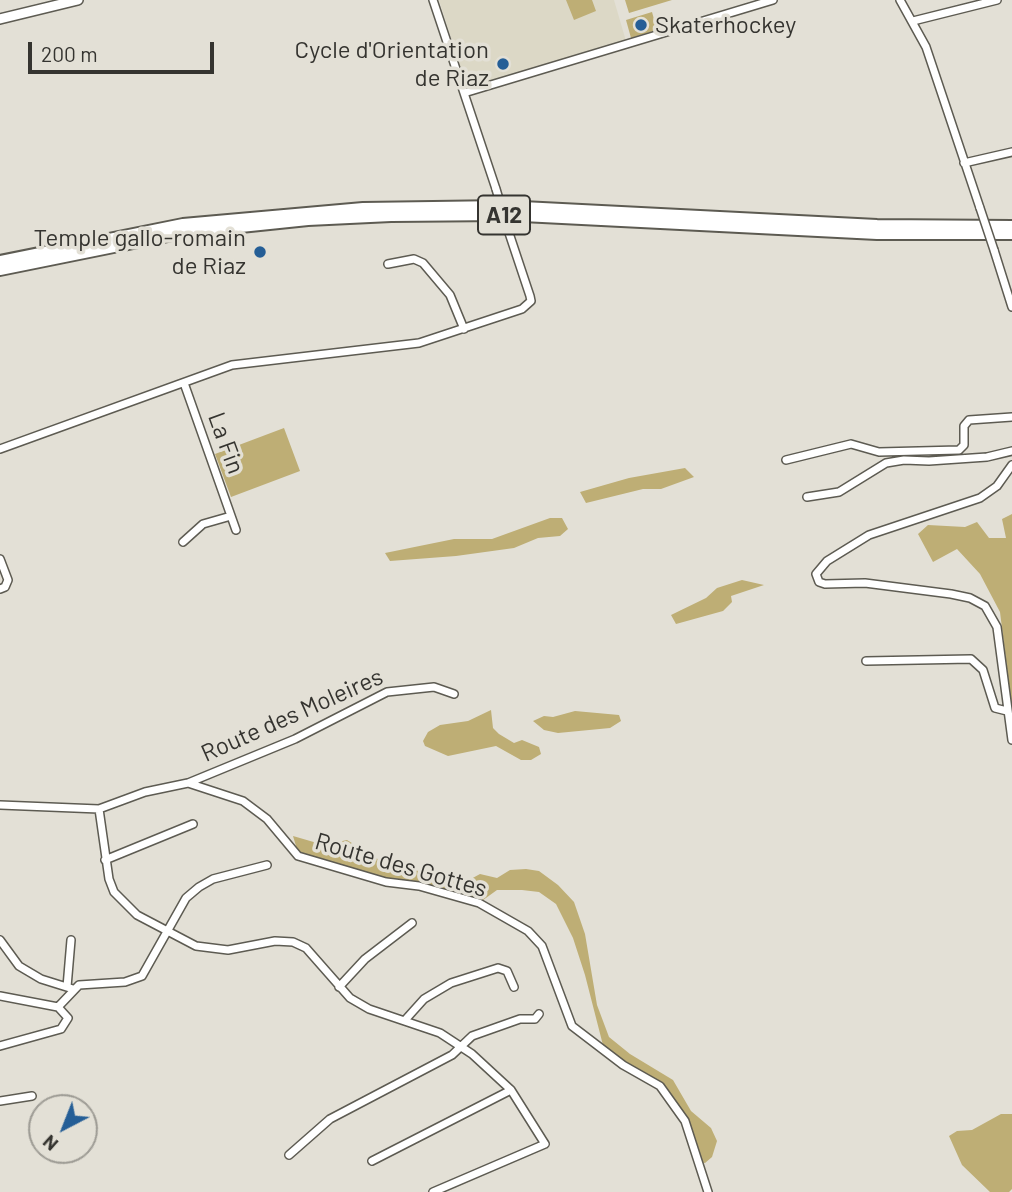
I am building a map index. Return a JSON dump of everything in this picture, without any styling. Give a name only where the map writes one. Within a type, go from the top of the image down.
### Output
[{"type":"highway","name":"A12","points":[[0,261],[171,226],[363,208],[517,207],[877,225],[1012,226]]},
{"type":"highway","name":"A12","points":[[0,270],[183,233],[308,220],[391,216],[503,215],[866,233],[1012,234]]},
{"type":"main road","points":[[0,19],[78,0]]},
{"type":"street","points":[[0,449],[232,365],[419,343],[522,309],[531,301],[433,0]]},
{"type":"street","points":[[464,93],[773,0]]},
{"type":"street","points":[[900,0],[926,47],[1012,307]]},
{"type":"street","points":[[913,21],[997,0]]},
{"type":"street","points":[[964,163],[1012,152]]},
{"type":"street","points":[[388,264],[414,259],[423,263],[450,295],[464,329]]},
{"type":"street","name":"La Fin","points":[[184,383],[236,530]]},
{"type":"street","points":[[786,460],[851,444],[879,452],[956,450],[964,445],[964,428],[969,420],[1012,417]]},
{"type":"street","points":[[807,497],[839,492],[886,463],[987,457],[1012,451]]},
{"type":"street","points":[[1012,465],[997,486],[980,498],[869,535],[827,561],[816,574],[818,580],[825,584],[875,584],[960,595],[980,603],[991,613],[997,628],[1012,740]]},
{"type":"street","points":[[183,542],[198,526],[231,516]]},
{"type":"street","points":[[0,559],[8,580],[5,587],[0,589]]},
{"type":"street","points":[[866,661],[971,659],[983,670],[995,708],[1007,711]]},
{"type":"street","name":"Route des Moleires","points":[[188,783],[295,739],[387,692],[434,687],[454,694]]},
{"type":"street","name":"Route des Gottes","points":[[0,805],[99,809],[145,792],[188,783],[220,791],[243,801],[267,819],[298,856],[386,882],[455,895],[479,903],[528,931],[542,947],[549,959],[572,1026],[623,1065],[660,1086],[685,1121],[708,1192]]},
{"type":"street","points":[[99,809],[105,860],[114,892],[125,905],[167,932],[196,946],[213,949],[275,941],[293,942],[316,957],[350,998],[369,1009],[406,1019],[461,1046],[511,1090],[545,1144],[433,1192]]},
{"type":"street","points":[[105,860],[193,824]]},
{"type":"street","points":[[0,940],[19,966],[41,979],[70,988],[125,982],[142,976],[186,898],[199,887],[213,879],[267,866]]},
{"type":"street","points":[[339,987],[365,959],[412,923]]},
{"type":"street","points":[[58,1007],[70,988],[71,940]]},
{"type":"street","points":[[406,1019],[424,999],[451,983],[498,968],[507,971],[514,987]]},
{"type":"street","points":[[0,996],[58,1007],[68,1018],[61,1029],[0,1046]]},
{"type":"street","points":[[289,1155],[330,1119],[452,1055],[472,1036],[520,1018],[535,1019],[539,1014]]},
{"type":"street","points":[[372,1161],[511,1090]]},
{"type":"street","points":[[0,1101],[28,1097]]},
{"type":"shaded area","name":"Cycle d'Orientation de Riaz","points":[[439,0],[614,0],[626,41],[467,88]]},
{"type":"shaded area","points":[[566,0],[592,0],[596,11],[574,20]]},
{"type":"shaded area","points":[[625,0],[672,0],[629,13]]},
{"type":"shaded area","name":"Skaterhockey","points":[[652,12],[657,30],[631,38],[626,20]]},
{"type":"shaded area","points":[[284,428],[300,471],[231,497],[215,454]]},
{"type":"shaded area","points":[[685,468],[694,477],[661,489],[643,489],[586,503],[580,492],[629,478]]},
{"type":"shaded area","points":[[1012,514],[1012,709],[1000,612],[980,574],[957,549],[933,562],[918,534],[928,525],[965,527],[977,522],[989,538],[1006,538],[1002,519]]},
{"type":"shaded area","points":[[550,518],[562,518],[568,529],[560,536],[538,538],[514,548],[390,561],[385,553],[454,539],[492,539]]},
{"type":"shaded area","points":[[742,580],[764,585],[731,596],[732,602],[723,611],[676,624],[671,615],[706,598],[717,588]]},
{"type":"shaded area","points":[[491,710],[493,728],[499,734],[514,743],[522,740],[539,747],[541,754],[531,760],[521,760],[496,746],[448,756],[425,746],[423,741],[428,732],[440,725],[468,721]]},
{"type":"shaded area","points":[[575,711],[619,715],[621,721],[610,728],[558,733],[544,730],[533,721],[544,716],[553,717]]},
{"type":"shaded area","points":[[293,836],[324,845],[347,840],[389,866],[406,861],[419,872],[431,872],[438,879],[451,876],[469,880],[480,874],[497,878],[510,870],[526,869],[539,871],[558,885],[574,902],[585,934],[597,1005],[609,1037],[630,1054],[673,1080],[691,1111],[711,1128],[717,1141],[712,1157],[705,1163],[698,1162],[685,1121],[660,1086],[605,1053],[573,938],[556,904],[539,892],[497,890],[479,903],[388,882],[299,856]]},
{"type":"shaded area","points":[[1001,1114],[1012,1114],[1012,1189],[1009,1192],[990,1192],[962,1165],[949,1136],[957,1131],[972,1130]]},
{"type":"place","name":"Skaterhockey","points":[[641,25]]},
{"type":"place","name":"Cycle d'Orientation de Riaz","points":[[503,64]]},
{"type":"place","name":"Temple gallo-romain de Riaz","points":[[260,252]]}]
